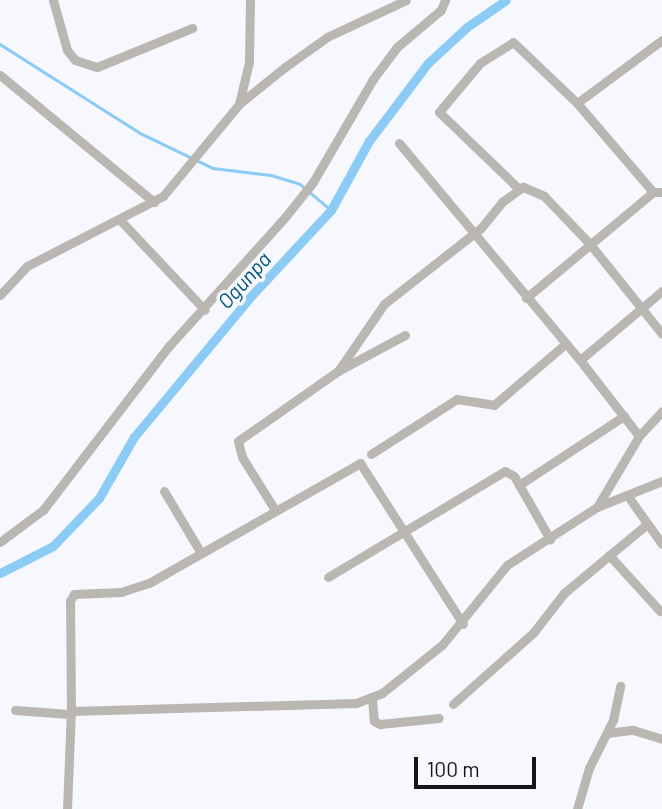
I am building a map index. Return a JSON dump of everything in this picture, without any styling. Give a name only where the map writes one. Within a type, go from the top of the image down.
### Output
[{"type":"street","points":[[53,0],[67,50],[75,60],[97,67],[191,28]]},
{"type":"street","points":[[239,104],[249,62],[250,0]]},
{"type":"street","points":[[0,295],[27,266],[121,221],[163,197],[239,104],[327,37],[406,0]]},
{"type":"street","points":[[0,542],[22,528],[50,502],[97,435],[143,385],[169,346],[205,310],[313,182],[373,79],[397,47],[441,10],[445,0]]},
{"type":"street","points":[[578,103],[662,40]]},
{"type":"street","points":[[519,189],[440,116],[441,109],[481,63],[513,41],[578,103],[658,192],[526,298]]},
{"type":"street","points":[[0,75],[154,202]]},
{"type":"street","points":[[398,143],[564,345],[580,360],[639,436]]},
{"type":"street","points":[[338,372],[384,304],[473,233],[519,189],[531,187],[544,196],[590,244],[662,334]]},
{"type":"street","points":[[121,221],[205,310]]},
{"type":"street","points":[[580,360],[662,291]]},
{"type":"street","points":[[275,510],[242,457],[238,441],[338,372],[405,335]]},
{"type":"street","points":[[371,454],[457,398],[494,405],[564,345]]},
{"type":"street","points":[[597,507],[639,436],[662,411]]},
{"type":"street","points":[[519,485],[624,416]]},
{"type":"street","points":[[67,809],[72,596],[134,589],[360,463],[401,533],[463,624]]},
{"type":"street","points":[[328,577],[505,471],[510,471],[550,539]]},
{"type":"street","points":[[15,710],[70,712],[292,708],[372,699],[463,624],[507,565],[597,507],[662,481]]},
{"type":"street","points":[[164,491],[201,553]]},
{"type":"street","points":[[626,495],[662,544]]},
{"type":"street","points":[[453,704],[533,633],[564,593],[647,524]]},
{"type":"street","points":[[608,555],[660,611]]},
{"type":"street","points":[[577,809],[589,768],[607,733],[620,686]]},
{"type":"street","points":[[372,699],[374,721],[380,724],[439,718]]},
{"type":"street","points":[[607,733],[633,730],[662,739]]},
{"type":"waterway","name":"Ogunpa","points":[[0,573],[53,546],[99,498],[134,437],[252,295],[331,210],[369,141],[428,63],[467,27],[506,0]]},
{"type":"waterway","points":[[0,44],[142,134],[213,168],[271,175],[300,184],[331,210]]}]
